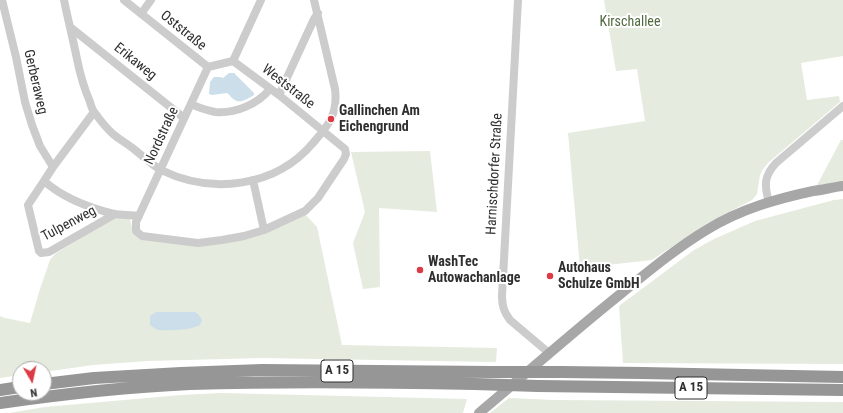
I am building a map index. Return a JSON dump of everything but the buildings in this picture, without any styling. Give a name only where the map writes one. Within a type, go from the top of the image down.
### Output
[{"type":"highway","name":"A 15","points":[[52,383],[94,378],[174,373],[262,370],[650,373],[843,377]]},
{"type":"highway","name":"A 15","points":[[0,402],[102,390],[189,384],[266,382],[369,382],[843,390]]},
{"type":"highway","points":[[0,390],[12,388]]},
{"type":"main road","points":[[479,413],[650,270],[709,228],[746,211],[787,196],[843,186]]},
{"type":"street","name":"Gerberaweg","points":[[2,0],[25,102],[40,146],[52,167]]},
{"type":"street","points":[[64,0],[82,84],[94,112],[113,134],[160,169],[179,177],[208,183],[237,183],[253,180],[289,165],[309,148],[331,119],[336,100],[314,0]]},
{"type":"street","name":"Oststraße","points":[[124,0],[208,68]]},
{"type":"street","points":[[141,14],[151,0]]},
{"type":"street","points":[[208,68],[233,61],[261,0]]},
{"type":"street","name":"Harnischdorfer Straße","points":[[518,0],[502,306],[510,320],[549,353]]},
{"type":"street","points":[[279,95],[314,19],[318,14]]},
{"type":"street","name":"Erikaweg","points":[[70,27],[184,118]]},
{"type":"street","name":"Weststraße","points":[[233,61],[279,95],[345,149],[346,154],[318,198],[305,211],[264,230]]},
{"type":"street","name":"Nordstraße","points":[[138,216],[208,68]]},
{"type":"street","points":[[191,104],[202,109],[216,112],[229,111],[244,108],[252,104],[262,98],[270,89]]},
{"type":"street","points":[[769,202],[765,182],[767,174],[771,168],[843,106]]},
{"type":"street","name":"Tulpenweg","points":[[94,112],[52,167],[28,205],[39,251],[41,253],[49,252],[115,214]]},
{"type":"street","points":[[138,216],[136,231],[142,236],[198,243],[244,236],[264,230],[253,180]]},
{"type":"street","name":"Tulpenweg","points":[[44,181],[50,187],[74,200],[97,209],[115,214],[138,216]]},
{"type":"green space","name":"Kirschallee","points":[[604,0],[843,0],[843,56],[801,63],[807,100],[839,96],[840,102],[769,162],[760,175],[757,194],[752,200],[706,224],[652,260],[580,268],[568,133],[645,121],[637,69],[616,71]]},
{"type":"green space","points":[[841,140],[843,140],[843,183],[816,187]]},
{"type":"green space","points":[[430,151],[437,212],[379,208],[380,287],[363,289],[353,243],[365,212],[351,152]]},
{"type":"green space","points":[[843,199],[843,364],[623,363],[619,306],[694,250],[714,239],[755,221],[834,200]]},
{"type":"green space","points":[[304,213],[317,227],[342,345],[497,348],[496,362],[262,358],[148,361],[93,365],[52,371],[52,361],[12,361],[12,376],[0,378],[0,316],[30,323],[50,260],[55,254],[116,217],[130,219],[133,233],[222,243]]},
{"type":"green space","points":[[221,393],[467,399],[463,413],[9,413],[45,407]]},
{"type":"green space","points":[[509,398],[554,400],[843,402],[843,413],[490,413]]},
{"type":"water","points":[[229,73],[234,73],[254,93],[254,95],[244,100],[237,101],[227,93],[209,94],[210,82],[214,77],[223,78]]},
{"type":"water","points":[[156,312],[195,312],[202,320],[200,325],[191,328],[158,330],[150,325],[150,316]]},
{"type":"place","name":"Gallinchen Am Eichengrund","points":[[331,119]]},
{"type":"place","name":"WashTec Autowachanlage","points":[[420,270]]},
{"type":"place","name":"Autohaus Schulze GmbH","points":[[550,276]]}]
